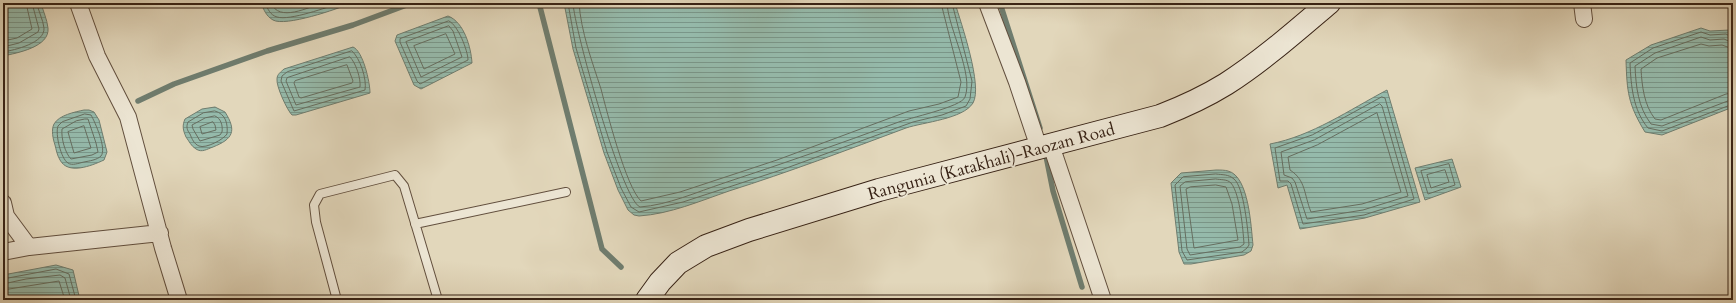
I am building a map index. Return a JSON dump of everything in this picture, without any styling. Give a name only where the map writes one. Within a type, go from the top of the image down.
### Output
[{"type":"main road","name":"Rangunia (Katakhali)-Raozan Road","points":[[648,300],[660,282],[678,263],[706,246],[750,230],[879,190],[1160,116],[1192,103],[1226,84],[1286,39],[1329,3]]},
{"type":"street","points":[[78,3],[97,56],[128,117],[179,300]]},
{"type":"street","points":[[986,3],[1017,82],[1045,146],[1103,300]]},
{"type":"street","points":[[1582,3],[1584,19]]},
{"type":"street","points":[[3,203],[6,216],[29,247]]},
{"type":"street","points":[[3,252],[29,247],[160,234]]},
{"type":"lane","points":[[337,300],[316,222],[314,205],[320,194],[395,175],[404,186],[438,300]]},
{"type":"lane","points":[[415,224],[566,192]]},
{"type":"water","points":[[3,3],[41,3],[48,28],[47,35],[44,40],[32,48],[3,56]]},
{"type":"water","points":[[261,3],[351,3],[312,16],[279,22],[269,17]]},
{"type":"water","points":[[564,3],[955,3],[970,54],[975,83],[975,95],[973,103],[961,113],[906,128],[796,169],[685,206],[651,215],[634,215],[628,210],[618,190],[604,153],[573,49]]},
{"type":"water","points":[[448,16],[454,19],[466,36],[472,63],[421,89],[414,85],[395,41],[397,35]]},
{"type":"water","points":[[1701,28],[1710,31],[1730,30],[1733,39],[1733,107],[1662,135],[1645,132],[1635,113],[1630,98],[1627,81],[1626,60],[1651,45]]},
{"type":"water","points":[[353,47],[357,50],[363,60],[369,82],[370,93],[292,115],[278,87],[277,79],[279,73],[284,69]]},
{"type":"water","points":[[1387,90],[1420,202],[1365,218],[1300,229],[1287,185],[1278,188],[1270,144],[1301,135],[1315,129]]},
{"type":"water","points":[[215,107],[225,112],[231,124],[231,134],[220,144],[200,151],[193,146],[186,137],[183,124],[185,119],[202,109]]},
{"type":"water","points":[[84,110],[94,112],[99,120],[107,152],[104,160],[86,167],[68,167],[64,165],[58,156],[52,132],[53,126],[56,121],[63,116]]},
{"type":"water","points":[[1452,159],[1461,187],[1425,200],[1415,168]]},
{"type":"water","points":[[1216,170],[1228,171],[1235,175],[1245,192],[1250,215],[1253,245],[1251,251],[1244,255],[1184,264],[1179,252],[1171,183],[1181,173]]},
{"type":"water","points":[[56,265],[73,270],[80,300],[3,300],[3,275]]},
{"type":"waterway","points":[[138,101],[174,84],[267,51],[353,25],[412,3]]},
{"type":"waterway","points":[[539,3],[602,249],[621,267]]},
{"type":"waterway","points":[[1000,3],[1040,128]]},
{"type":"waterway","points":[[1045,151],[1053,191],[1082,287]]}]
